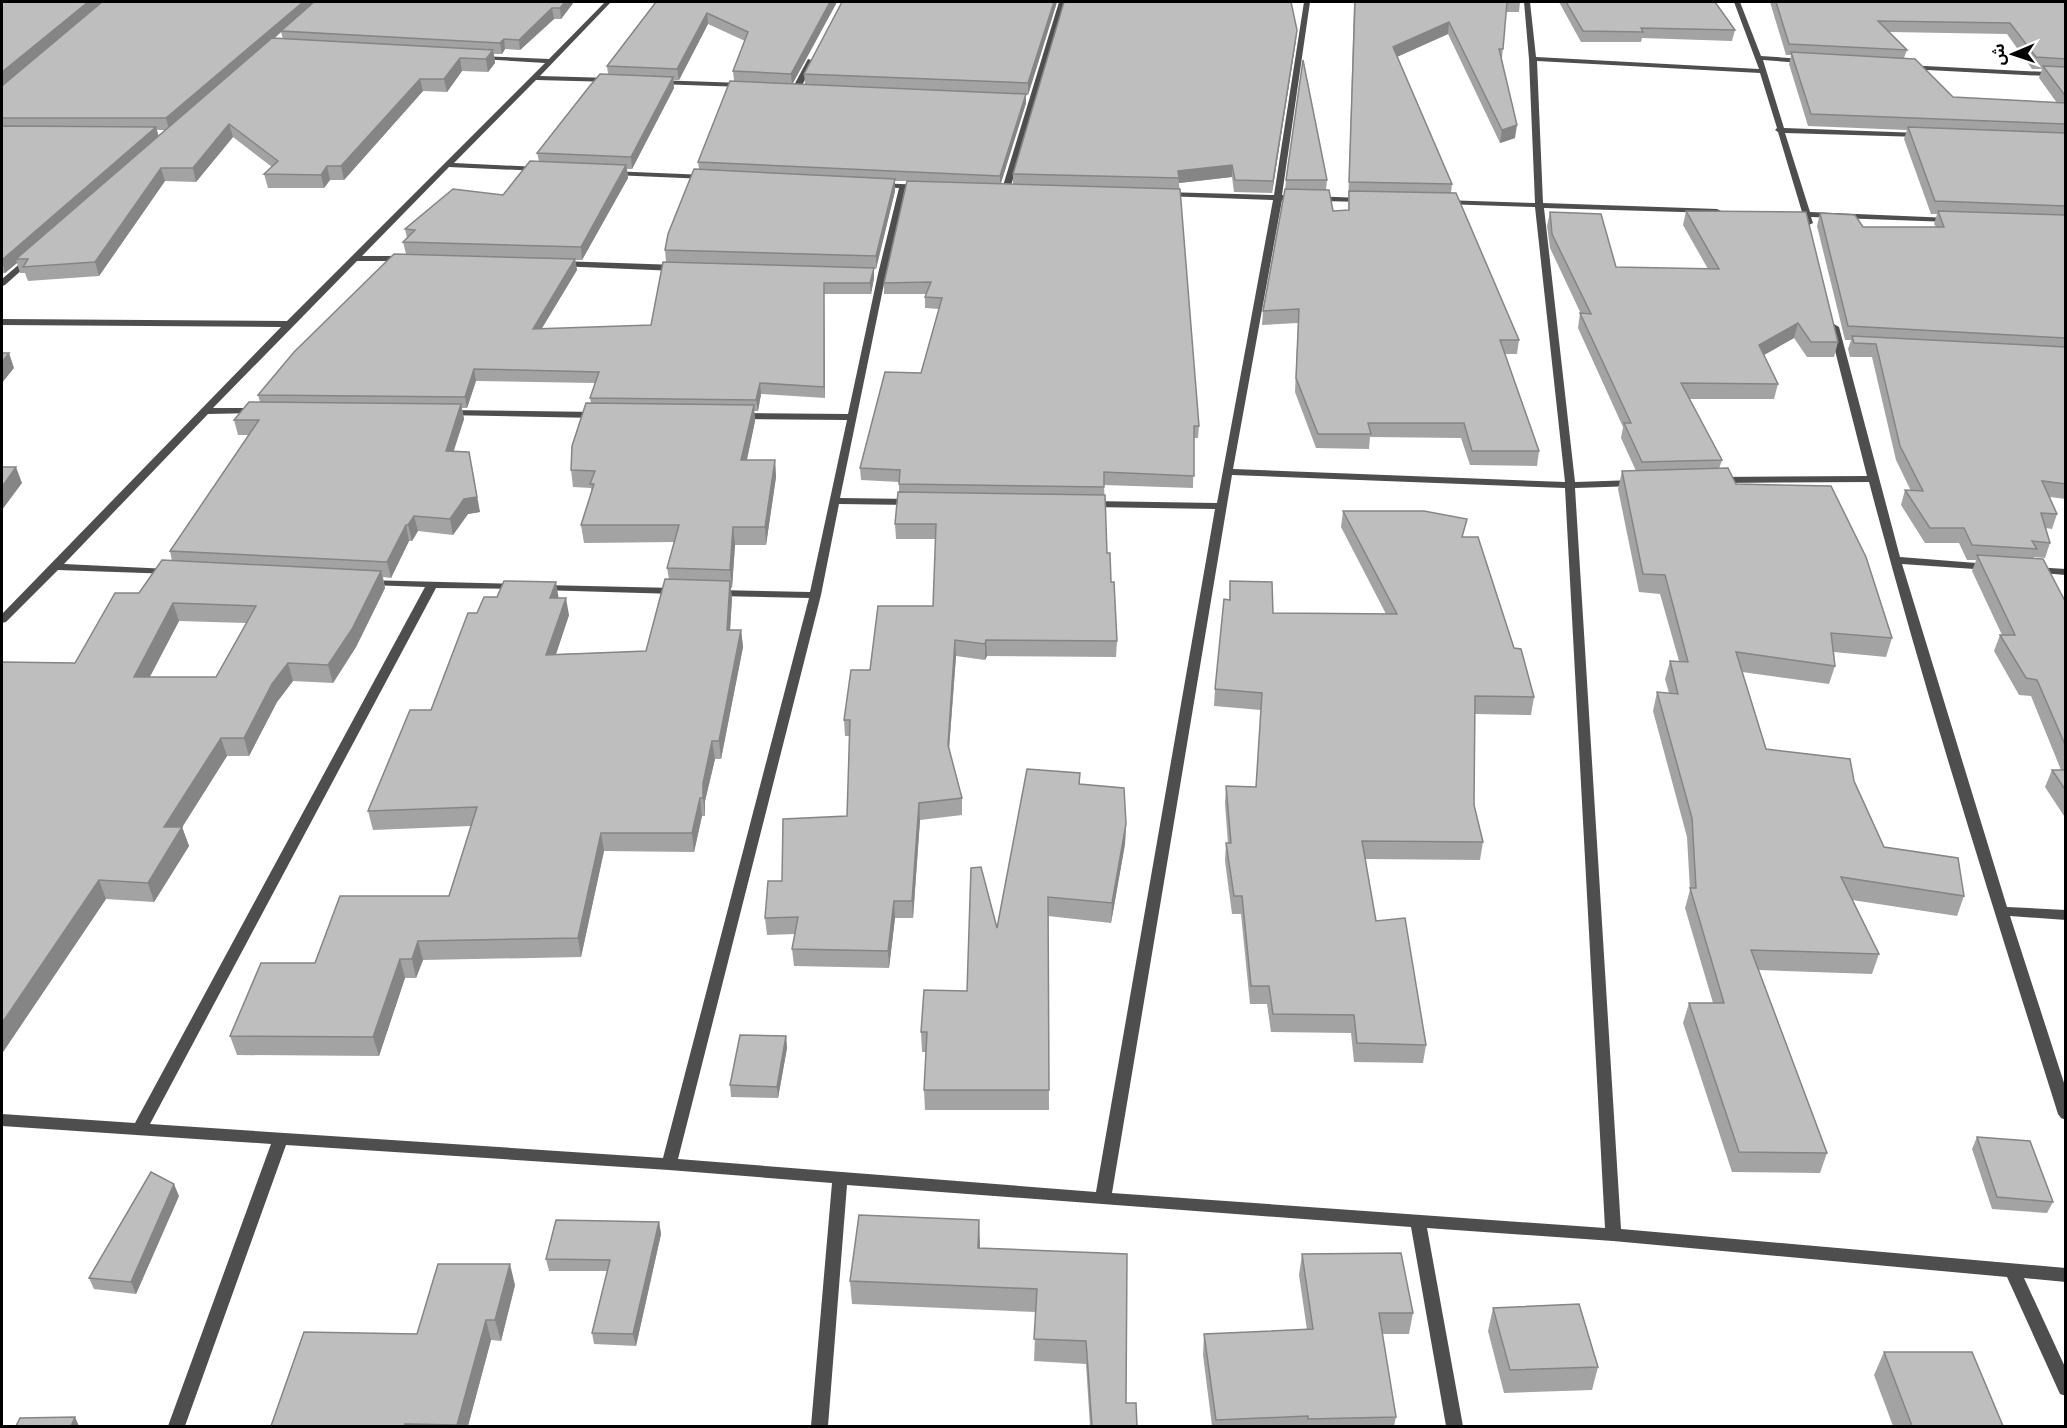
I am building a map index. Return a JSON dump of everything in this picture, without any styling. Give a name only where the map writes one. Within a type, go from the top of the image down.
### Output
[{"type":"street","points":[[2,620],[56,567],[289,324],[536,78],[608,2]]},
{"type":"street","points":[[1018,190],[1001,189],[1062,2]]},
{"type":"street","points":[[1103,1199],[1221,506],[1278,197],[1307,2]]},
{"type":"street","points":[[1527,2],[1533,59],[1539,204],[1570,485],[1613,1235]]},
{"type":"street","points":[[1737,2],[1763,71],[1812,237]]},
{"type":"street","points":[[797,87],[817,49]]},
{"type":"street","points":[[470,56],[551,61]]},
{"type":"street","points":[[1757,58],[1814,62]]},
{"type":"street","points":[[1533,59],[1763,71]]},
{"type":"street","points":[[1895,66],[2066,75]]},
{"type":"street","points":[[536,78],[619,81]]},
{"type":"street","points":[[654,82],[749,86]]},
{"type":"street","points":[[785,87],[809,88]]},
{"type":"street","points":[[1020,99],[1032,99]]},
{"type":"street","points":[[1779,130],[1934,136]]},
{"type":"street","points":[[448,165],[553,170]]},
{"type":"street","points":[[599,172],[716,178]]},
{"type":"street","points":[[868,185],[936,188]]},
{"type":"street","points":[[669,1164],[815,595],[853,417],[876,274],[903,187]]},
{"type":"street","points":[[1160,194],[1373,200]]},
{"type":"street","points":[[1432,201],[1725,212]]},
{"type":"street","points":[[1784,214],[1960,221]]},
{"type":"street","points":[[2,283],[37,251]]},
{"type":"street","points":[[355,258],[413,260]]},
{"type":"street","points":[[554,264],[683,268]]},
{"type":"street","points":[[1830,312],[1844,344],[1873,479],[1896,560],[2001,912],[2066,1114]]},
{"type":"street","points":[[2,322],[289,324]]},
{"type":"street","points":[[205,411],[264,412]]},
{"type":"street","points":[[441,413],[606,415]]},
{"type":"street","points":[[724,416],[853,417]]},
{"type":"street","points":[[1227,472],[1570,485],[1648,482]]},
{"type":"street","points":[[1705,481],[1873,479]]},
{"type":"street","points":[[836,501],[917,502]]},
{"type":"street","points":[[1081,504],[1221,506]]},
{"type":"street","points":[[1896,560],[1998,567]]},
{"type":"street","points":[[56,567],[185,573]]},
{"type":"street","points":[[2020,569],[2066,572]]},
{"type":"street","points":[[361,581],[683,592]]},
{"type":"street","points":[[140,1128],[432,585]]},
{"type":"street","points":[[707,592],[815,595]]},
{"type":"street","points":[[2001,912],[2066,915]]},
{"type":"street","points":[[2,1120],[669,1164],[1103,1199],[1613,1235],[2066,1275]]},
{"type":"street","points":[[176,1426],[281,1137]]},
{"type":"street","points":[[819,1426],[840,1178]]},
{"type":"street","points":[[1418,1221],[1455,1426]]},
{"type":"street","points":[[2013,1271],[2066,1389]]},
{"type":"building","points":[[2,2],[88,2],[2,72]]},
{"type":"building","points":[[102,2],[303,2],[166,118],[2,118],[2,84]]},
{"type":"building","points":[[314,2],[565,2],[560,8],[552,8],[519,40],[504,39],[500,43],[281,31]]},
{"type":"building","points":[[656,2],[830,2],[791,74],[733,71],[748,32],[707,13],[677,69],[607,66]]},
{"type":"building","points":[[842,2],[1054,2],[1028,83],[804,74]]},
{"type":"building","points":[[1064,2],[1291,2],[1297,30],[1273,181],[1235,180],[1232,165],[1178,171],[1179,178],[1013,174]]},
{"type":"building","points":[[1355,2],[1507,2],[1503,49],[1499,49],[1517,125],[1502,130],[1449,22],[1393,47],[1452,184],[1349,182]]},
{"type":"building","points":[[1566,2],[1715,2],[1735,30],[1641,28],[1643,32],[1583,31]]},
{"type":"building","points":[[1776,2],[2066,2],[2066,59],[2036,57],[2010,23],[1878,21],[1907,50],[1789,44]]},
{"type":"building","points":[[272,38],[493,50],[486,59],[460,58],[444,79],[420,79],[341,166],[327,166],[321,175],[264,174],[278,161],[229,124],[193,168],[161,168],[95,262],[23,267],[28,259],[16,259]]},
{"type":"building","points":[[1791,52],[1915,59],[1953,97],[2066,103],[2066,124],[1811,114]]},
{"type":"building","points":[[1303,60],[1327,180],[1286,180]]},
{"type":"building","points":[[2043,66],[2066,67],[2066,97]]},
{"type":"building","points":[[600,74],[673,77],[631,157],[537,153],[589,87]]},
{"type":"building","points":[[730,81],[1026,94],[1000,176],[698,162]]},
{"type":"building","points":[[2,126],[156,127],[2,260]]},
{"type":"building","points":[[1908,127],[2066,133],[2066,206],[1935,201]]},
{"type":"building","points":[[530,161],[626,165],[581,247],[403,242],[415,230],[405,229],[453,189],[503,195]]},
{"type":"building","points":[[694,169],[895,179],[876,256],[665,250],[668,234]]},
{"type":"building","points":[[907,181],[1180,189],[1199,426],[1194,426],[1194,476],[1104,472],[1104,487],[899,484],[900,470],[860,468],[885,372],[921,373],[942,298],[925,297],[931,282],[884,283]]},
{"type":"building","points":[[1285,189],[1329,190],[1333,211],[1349,210],[1349,191],[1456,193],[1519,340],[1500,340],[1539,451],[1472,451],[1464,423],[1368,423],[1371,434],[1318,434],[1296,378],[1299,309],[1263,311]]},
{"type":"building","points":[[1686,211],[1806,212],[1838,342],[1811,342],[1798,323],[1759,345],[1778,384],[1681,383],[1722,460],[1642,462],[1624,423],[1631,423],[1580,313],[1591,314],[1552,234],[1550,212],[1601,214],[1616,267],[1719,269]]},
{"type":"building","points":[[1938,211],[2066,215],[2066,338],[1848,326],[1820,213],[1855,215],[1863,227],[1944,227]]},
{"type":"building","points":[[394,254],[575,259],[533,329],[651,325],[663,262],[874,268],[870,283],[824,283],[824,387],[760,383],[756,400],[590,398],[599,372],[474,369],[465,397],[258,395],[294,352]]},
{"type":"building","points":[[1852,336],[2066,347],[2066,484],[2042,481],[2057,514],[2041,513],[2050,543],[2032,541],[2037,549],[1972,545],[1964,528],[1930,528],[1905,490],[1923,491],[1900,446],[1876,344],[1854,343]]},
{"type":"building","points":[[2,353],[9,353],[2,362]]},
{"type":"building","points":[[249,402],[461,404],[446,451],[469,452],[477,497],[464,499],[450,519],[414,516],[406,525],[387,562],[170,551],[259,420],[234,420]]},
{"type":"building","points":[[586,403],[754,405],[741,460],[775,460],[765,527],[733,527],[730,570],[667,568],[679,525],[581,525],[594,484],[590,484],[595,471],[571,470],[572,446]]},
{"type":"building","points":[[2,467],[16,467],[2,487]]},
{"type":"building","points":[[1728,468],[1736,484],[1831,486],[1866,557],[1892,638],[1831,633],[1835,666],[1736,652],[1766,749],[1850,759],[1854,781],[1884,847],[1958,858],[1964,896],[1841,877],[1879,954],[1751,950],[1827,1153],[1739,1152],[1689,1003],[1724,1003],[1690,888],[1696,888],[1692,818],[1657,692],[1678,694],[1670,661],[1688,662],[1665,575],[1643,574],[1622,471]]},
{"type":"building","points":[[898,492],[1105,495],[1107,553],[1110,553],[1111,582],[1114,582],[1117,641],[986,640],[985,644],[955,640],[948,745],[962,798],[919,803],[912,901],[894,901],[888,951],[792,949],[798,917],[765,918],[768,881],[782,881],[783,819],[847,816],[850,720],[844,720],[851,670],[870,670],[878,606],[933,606],[936,524],[895,524]]},
{"type":"building","points":[[1343,511],[1424,511],[1467,519],[1462,537],[1478,537],[1514,648],[1521,649],[1534,697],[1475,696],[1474,805],[1483,842],[1362,841],[1376,921],[1405,918],[1426,1045],[1357,1043],[1354,1015],[1273,1014],[1269,986],[1251,986],[1242,896],[1234,896],[1226,843],[1231,843],[1226,786],[1256,787],[1262,693],[1215,689],[1224,599],[1230,600],[1230,581],[1272,582],[1273,613],[1397,614]]},
{"type":"building","points":[[1977,555],[2043,559],[2066,603],[2066,747],[2037,680],[2026,678],[2000,635],[2015,635]]},
{"type":"building","points":[[162,560],[381,571],[352,629],[328,665],[288,663],[272,684],[244,738],[221,738],[164,827],[182,827],[148,883],[99,880],[2,1023],[2,662],[75,663],[115,593],[139,593]],"holes":[[[173,603],[256,606],[216,677],[134,677]]]},
{"type":"building","points":[[665,579],[730,581],[727,630],[741,630],[719,741],[712,741],[703,783],[703,798],[700,798],[692,833],[601,833],[578,938],[418,941],[412,959],[400,959],[373,1037],[230,1036],[261,963],[315,963],[340,896],[449,896],[477,807],[368,811],[410,710],[431,710],[468,613],[477,613],[484,597],[497,597],[504,581],[556,582],[550,598],[566,598],[546,655],[646,651]]},
{"type":"building","points":[[1027,769],[1080,773],[1079,784],[1124,788],[1126,824],[1112,903],[1048,897],[1049,1090],[924,1090],[927,1032],[921,1032],[924,990],[967,991],[971,868],[981,867],[997,928]]},
{"type":"building","points":[[2052,770],[2066,770],[2066,791]]},
{"type":"building","points":[[740,1035],[786,1036],[777,1087],[730,1085]]},
{"type":"building","points":[[1977,1137],[2030,1141],[2053,1202],[1997,1197]]},
{"type":"building","points":[[151,1172],[174,1184],[131,1282],[89,1278]]},
{"type":"building","points":[[859,1215],[979,1220],[978,1248],[1127,1254],[1126,1403],[1136,1403],[1137,1426],[1092,1426],[1086,1341],[1034,1339],[1037,1289],[850,1281]]},
{"type":"building","points":[[556,1220],[659,1222],[633,1334],[592,1333],[610,1260],[546,1259]]},
{"type":"building","points":[[1401,1253],[1413,1313],[1379,1313],[1396,1417],[1308,1419],[1308,1416],[1216,1420],[1204,1334],[1313,1329],[1302,1254]]},
{"type":"building","points":[[438,1264],[510,1264],[495,1320],[486,1320],[457,1425],[271,1426],[304,1332],[417,1334]]},
{"type":"building","points":[[1579,1304],[1598,1367],[1510,1370],[1493,1308]]},
{"type":"building","points":[[1884,1352],[1972,1352],[2003,1426],[1912,1426]]},
{"type":"building","points":[[75,1417],[71,1426],[16,1426],[20,1418]]}]
